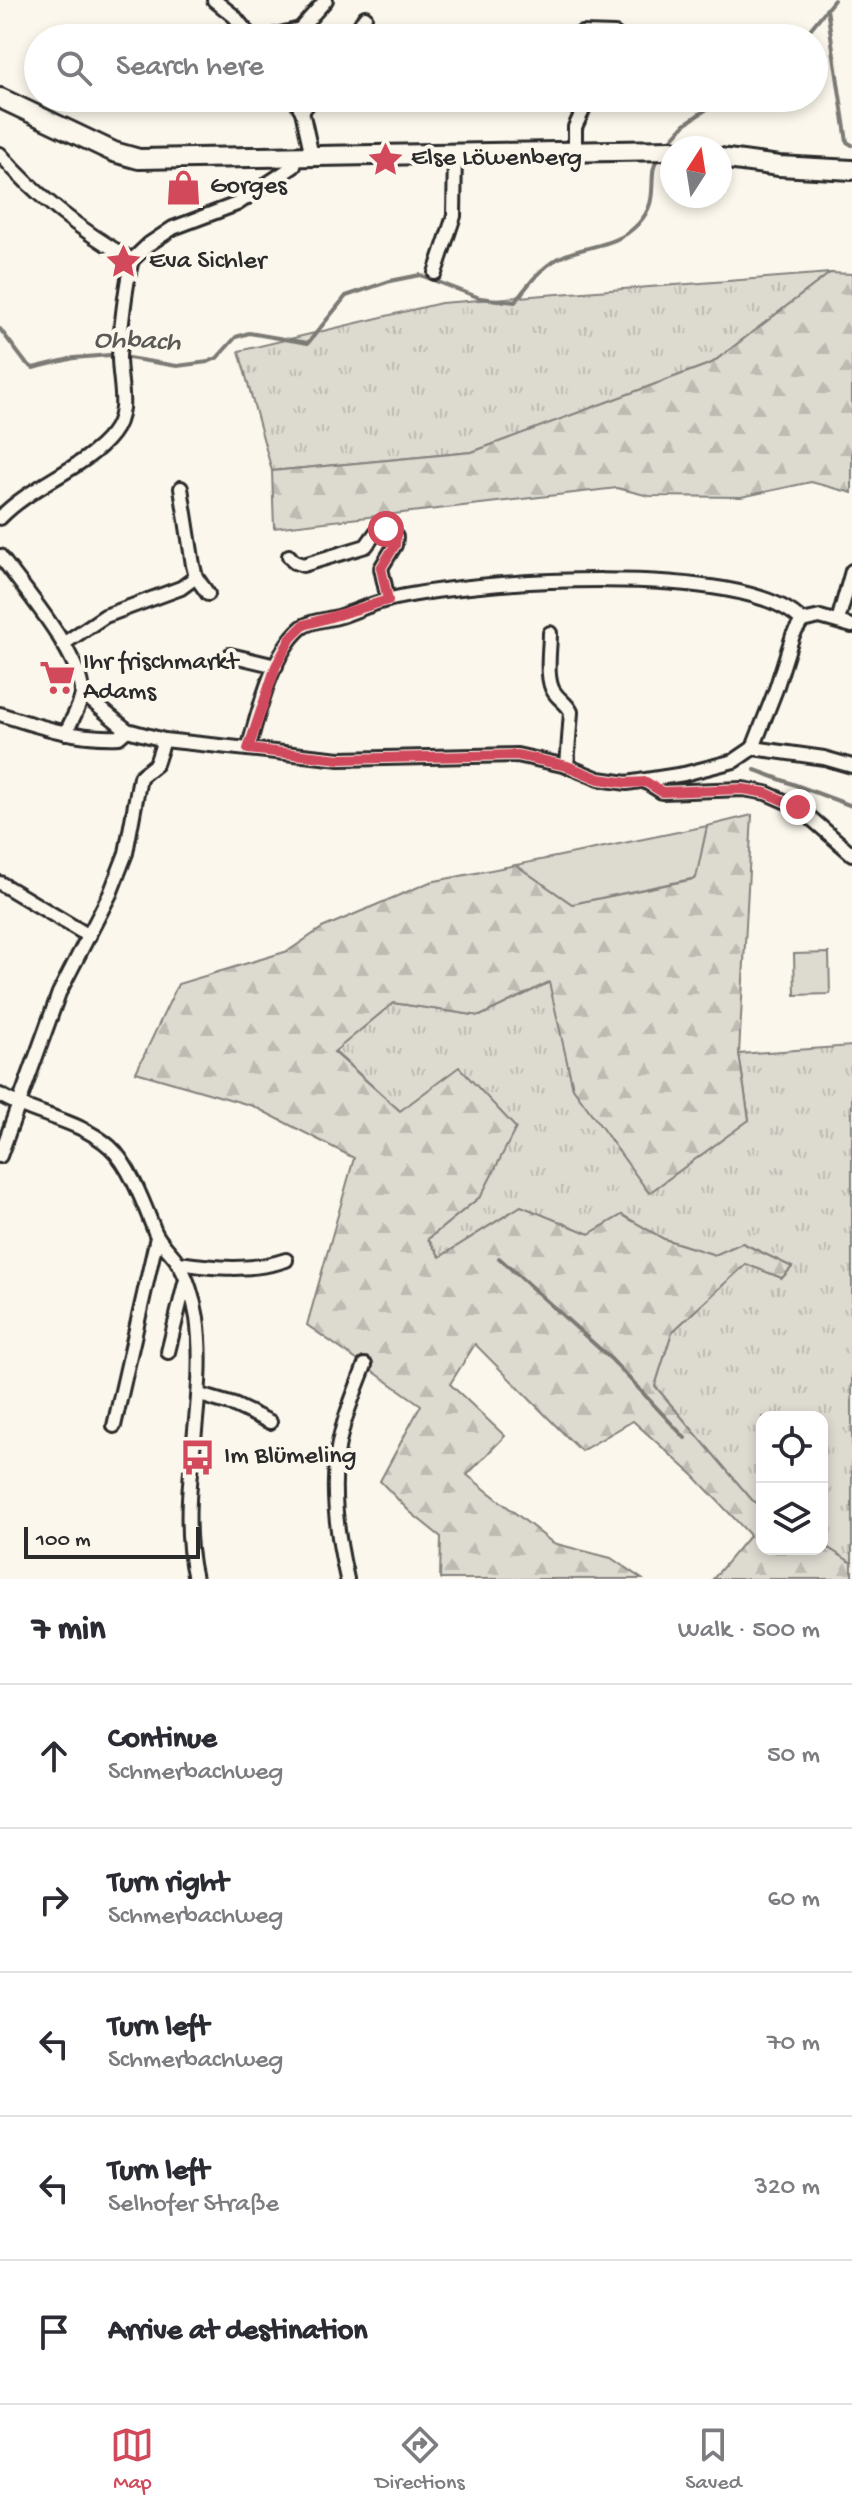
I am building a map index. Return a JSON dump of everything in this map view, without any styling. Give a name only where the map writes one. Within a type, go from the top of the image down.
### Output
[{"type":"main road","points":[[0,98],[24,109]]},
{"type":"main road","points":[[30,112],[127,157],[660,149]]},
{"type":"main road","points":[[732,159],[852,170]]},
{"type":"street","points":[[214,0],[241,24]]},
{"type":"street","points":[[304,24],[326,0]]},
{"type":"street","points":[[361,24],[365,17]]},
{"type":"street","points":[[0,518],[98,449],[113,433],[123,408],[119,357],[132,260],[173,228],[237,204],[294,166],[304,156],[302,112]]},
{"type":"street","points":[[575,150],[575,127],[582,112]]},
{"type":"street","points":[[435,273],[454,216],[455,152]]},
{"type":"street","points":[[0,154],[34,190],[93,238],[132,260]]},
{"type":"street","points":[[181,488],[196,577],[208,594]]},
{"type":"street","points":[[289,556],[303,565],[366,546],[377,531],[392,531],[396,537],[395,545],[381,568],[388,600]]},
{"type":"street","points":[[0,556],[63,644],[82,693],[127,730],[164,740],[340,759],[517,755],[567,766],[599,779],[627,783],[646,782],[734,761],[753,748],[793,635],[802,621],[820,617],[852,626]]},
{"type":"street","points":[[838,621],[852,571]]},
{"type":"street","points":[[63,644],[105,616],[181,588],[196,577]]},
{"type":"street","points":[[248,749],[276,666],[291,638],[304,625],[388,600],[498,584],[610,580],[693,585],[767,599],[791,609],[802,621]]},
{"type":"street","points":[[550,633],[551,688],[568,704],[571,712],[567,766]]},
{"type":"street","points":[[230,655],[276,666]]},
{"type":"street","points":[[66,733],[82,693]]},
{"type":"street","points":[[0,714],[66,733],[105,738],[119,737],[127,730]]},
{"type":"street","points":[[0,1156],[59,993],[110,894],[126,853],[140,777],[156,764],[164,740]]},
{"type":"street","points":[[753,748],[824,758],[852,766]]},
{"type":"street","points":[[646,782],[662,792],[743,789],[766,793],[798,807],[852,854]]},
{"type":"street","points":[[0,883],[89,936]]},
{"type":"street","points":[[0,1095],[17,1105],[80,1129],[111,1147],[139,1191],[157,1237],[178,1263],[186,1280],[197,1316],[200,1395],[191,1485],[190,1540],[195,1579]]},
{"type":"street","points":[[114,1426],[157,1237]]},
{"type":"street","points":[[178,1263],[241,1269],[267,1267],[286,1260]]},
{"type":"street","points":[[168,1352],[186,1280]]},
{"type":"street","points":[[347,1579],[336,1506],[336,1456],[344,1421],[365,1365]]},
{"type":"street","points":[[200,1395],[234,1405],[270,1422]]},
{"type":"green space","points":[[830,273],[712,363],[472,452],[272,471],[239,351],[441,303]]},
{"type":"green space","points":[[830,273],[852,274],[852,493],[811,482],[741,497],[649,496],[617,488],[274,528],[272,471],[472,452],[712,363]]},
{"type":"green space","points":[[752,815],[739,1054],[749,1120],[649,1193],[573,1088],[549,982],[480,1016],[393,1003],[334,1052],[400,1111],[459,1067],[516,1128],[481,1196],[428,1239],[440,1257],[521,1206],[589,1234],[622,1215],[664,1239],[715,1255],[742,1243],[792,1267],[782,1278],[746,1264],[672,1332],[655,1386],[756,1502],[756,1555],[828,1555],[828,1548],[852,1563],[852,1579],[713,1579],[750,1535],[694,1476],[633,1421],[581,1451],[475,1344],[450,1384],[505,1436],[467,1475],[553,1543],[611,1558],[642,1579],[440,1579],[441,1537],[410,1512],[380,1481],[421,1405],[307,1325],[354,1158],[253,1106],[136,1072],[178,984],[288,951],[322,928],[430,882],[516,865],[572,904],[695,879],[707,826]]},
{"type":"green space","points":[[707,826],[696,878],[572,904],[516,865]]},
{"type":"green space","points":[[829,953],[830,994],[795,995],[794,954]]},
{"type":"green space","points":[[550,982],[573,1088],[749,1120],[739,1054],[852,1046],[852,1563],[828,1548],[828,1411],[756,1411],[756,1502],[655,1386],[672,1332],[746,1264],[782,1278],[792,1267],[743,1243],[715,1255],[664,1239],[622,1215],[589,1234],[521,1206],[440,1257],[428,1239],[481,1196],[400,1111],[334,1051],[393,1003],[480,1016]]},
{"type":"waterway","name":"Ohbach","points":[[814,24],[834,0]]},
{"type":"waterway","points":[[827,9],[847,142],[852,145]]},
{"type":"waterway","name":"Ohbach","points":[[674,136],[703,112]]},
{"type":"waterway","name":"Ohbach","points":[[0,329],[33,368],[74,358],[110,355],[177,366],[217,358],[236,337],[249,333],[308,343],[346,296],[390,281],[420,275],[480,298],[515,302],[552,262],[620,238],[638,224],[652,197],[653,172],[659,155]]},
{"type":"waterway","points":[[755,770],[852,806]]},
{"type":"waterway","points":[[499,1258],[611,1359],[685,1438]]},
{"type":"place","name":"Else Löwenberg","points":[[385,159]]},
{"type":"place","name":"Gorges","points":[[184,187]]},
{"type":"place","name":"Eva Sichler","points":[[123,262]]},
{"type":"place","name":"Ihr frischmarkt Adams","points":[[57,678]]},
{"type":"place","name":"Im Blümeling","points":[[198,1457]]},
{"type":"route","points":[[386,529],[396,537],[395,545],[381,568],[388,600],[336,618],[304,625],[291,638],[276,666],[257,715],[248,749],[340,759],[517,755],[544,759],[599,779],[646,782],[662,792],[743,789],[766,793],[798,807]]}]
